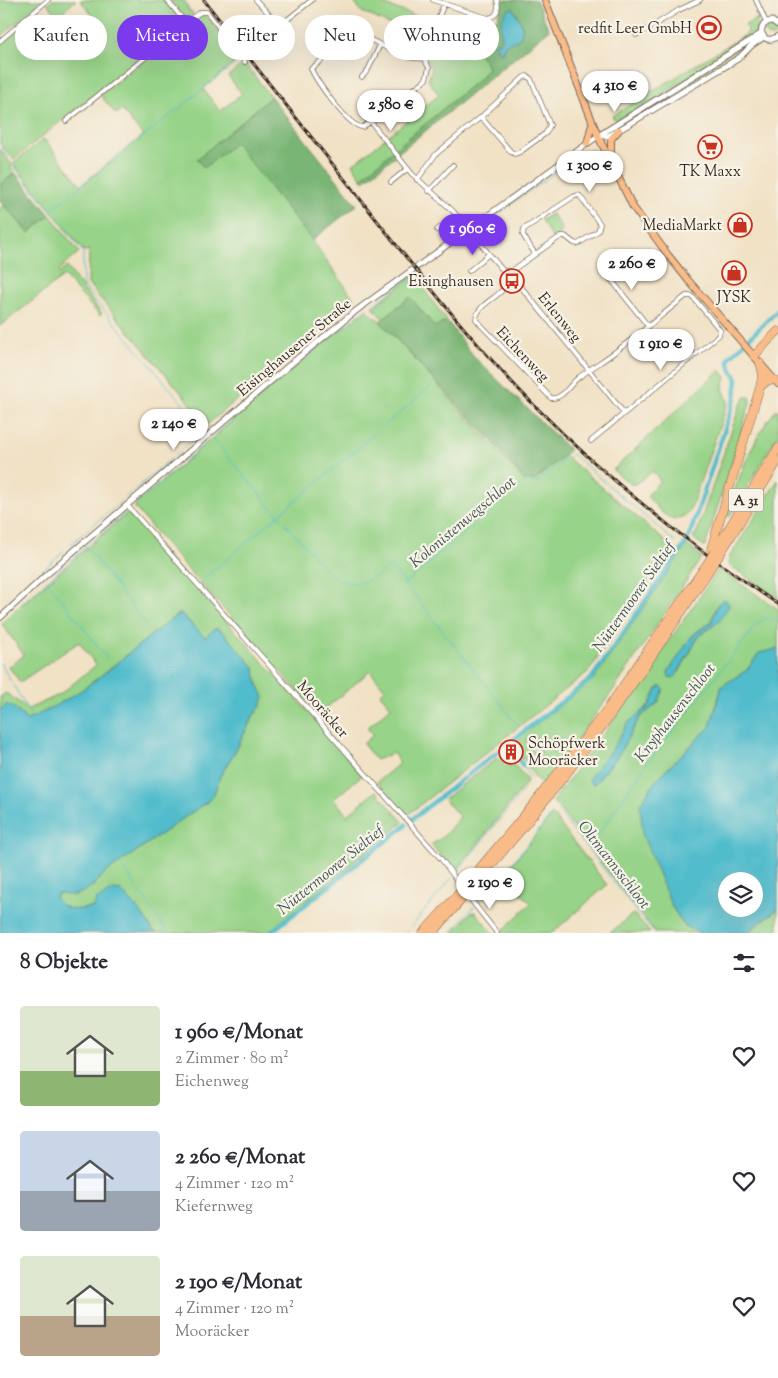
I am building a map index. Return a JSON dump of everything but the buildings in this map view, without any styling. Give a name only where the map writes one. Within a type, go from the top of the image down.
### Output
[{"type":"highway","points":[[754,356],[778,331]]},
{"type":"highway","points":[[713,557],[760,387],[763,374],[760,363]]},
{"type":"highway","points":[[760,387],[768,380],[776,382]]},
{"type":"highway","name":"A 31","points":[[713,557],[778,448]]},
{"type":"highway","name":"A 31","points":[[432,933],[608,708],[778,461]]},
{"type":"highway","name":"A 31","points":[[423,933],[461,896]]},
{"type":"main road","points":[[545,0],[598,136],[634,207],[648,229],[688,280],[776,382]]},
{"type":"main road","points":[[587,144],[592,120]]},
{"type":"main road","points":[[608,156],[611,139],[620,130]]},
{"type":"street","points":[[0,41],[48,0]]},
{"type":"street","points":[[167,0],[179,15]]},
{"type":"street","points":[[256,0],[274,22],[283,23],[312,0]]},
{"type":"street","points":[[433,0],[490,18],[498,10],[497,0]]},
{"type":"street","points":[[636,35],[641,34],[679,10],[700,0]]},
{"type":"street","points":[[756,0],[766,22]]},
{"type":"street","points":[[440,15],[444,4]]},
{"type":"street","points":[[196,15],[200,12],[207,12],[245,62]]},
{"type":"street","points":[[766,22],[774,22],[778,25]]},
{"type":"street","points":[[598,136],[608,136],[620,130],[739,58],[763,35],[763,26],[766,22]]},
{"type":"street","points":[[384,47],[354,34],[311,69],[332,100],[356,126],[363,127],[371,122],[425,81],[429,68],[425,60]]},
{"type":"street","points":[[763,35],[770,40],[778,36]]},
{"type":"street","name":"Eisinghausener Straße","points":[[0,618],[46,575],[335,327],[416,266],[470,230],[598,136],[763,35]]},
{"type":"street","points":[[362,77],[368,70],[380,45]]},
{"type":"street","points":[[66,121],[142,60]]},
{"type":"street","points":[[417,180],[436,154],[481,117],[520,79],[527,76],[533,81],[550,127],[546,133],[515,154],[511,152],[481,117]]},
{"type":"street","points":[[371,122],[417,180],[470,230],[505,272],[504,277],[507,280],[512,278],[510,272]]},
{"type":"street","points":[[429,191],[453,165]]},
{"type":"street","points":[[391,182],[407,169]]},
{"type":"street","points":[[505,272],[510,272],[561,236],[565,236],[578,244],[598,231],[600,224],[580,196],[573,197],[524,229],[523,235],[535,254]]},
{"type":"street","points":[[437,230],[457,216]]},
{"type":"street","points":[[469,271],[489,254]]},
{"type":"street","points":[[602,268],[648,326]]},
{"type":"street","name":"Eichenweg","points":[[507,280],[502,291],[478,312],[476,319],[551,398],[555,399],[561,396],[573,382],[686,296],[692,296],[720,329],[720,333],[624,414]]},
{"type":"street","name":"Erlenweg","points":[[517,282],[624,414]]},
{"type":"street","points":[[591,442],[624,414]]},
{"type":"street","name":"Mooräcker","points":[[127,505],[442,860],[497,933]]},
{"type":"green space","points":[[0,0],[43,0],[26,15],[15,15],[15,24],[0,37]]},
{"type":"green space","points":[[51,0],[76,0],[59,15],[47,3]]},
{"type":"green space","points":[[80,0],[165,0],[177,14],[117,15],[117,60],[137,60],[14,159],[0,144],[0,44],[15,31],[15,60],[107,60],[107,15],[92,15]]},
{"type":"green space","points":[[170,0],[184,0],[189,11],[194,14],[182,15]]},
{"type":"green space","points":[[352,0],[377,0],[382,4],[414,15],[384,15],[384,22],[374,17],[374,15],[362,12]]},
{"type":"green space","points":[[499,0],[536,0],[549,30],[364,181],[361,178],[480,78],[488,68],[484,60],[499,60],[499,52],[503,52],[505,44],[519,39],[522,31],[515,11],[507,11],[503,18],[499,42],[498,15],[500,11]]},
{"type":"green space","points":[[39,10],[43,15],[33,15]]},
{"type":"green space","points":[[208,17],[218,31],[218,60],[238,60],[203,89],[220,111],[242,94],[228,76],[243,64],[245,64],[271,97],[197,159],[204,168],[235,142],[312,240],[355,300],[208,424],[88,284],[89,250],[84,251],[13,163],[44,139],[81,185],[143,136],[122,110],[116,114],[101,96],[102,93],[145,60],[208,60]]},
{"type":"green space","points":[[758,18],[755,36],[639,109],[615,120],[612,116],[748,33],[745,25]]},
{"type":"green space","points":[[771,25],[777,31],[771,37],[765,31]]},
{"type":"green space","points":[[755,39],[741,54],[621,128],[619,125]]},
{"type":"green space","points":[[427,60],[484,60],[488,68],[480,78],[361,178],[353,164],[439,95],[428,80],[432,69]]},
{"type":"green space","points":[[271,97],[357,205],[312,240],[235,143],[204,168],[197,159]]},
{"type":"green space","points":[[0,149],[12,165],[11,168],[15,173],[0,185]]},
{"type":"green space","points":[[15,173],[50,215],[29,233],[0,201],[0,185]]},
{"type":"green space","points":[[4,205],[29,233],[50,215],[79,252],[58,271],[60,273],[67,267],[102,314],[100,316],[64,276],[0,326],[0,208]]},
{"type":"green space","points":[[552,214],[562,229],[560,234],[553,239],[541,220]]},
{"type":"green space","points":[[414,276],[447,321],[435,327],[410,297],[383,319],[373,307]]},
{"type":"green space","points":[[410,297],[435,327],[447,321],[476,359],[570,450],[535,480],[524,480],[498,448],[380,321]]},
{"type":"green space","points":[[366,310],[380,321],[524,480],[535,480],[564,455],[672,547],[589,671],[406,816],[377,782],[400,763],[393,753],[376,760],[363,744],[373,735],[367,728],[391,707],[380,694],[385,689],[370,671],[319,714],[191,573],[135,508],[136,504],[307,357]]},
{"type":"green space","points":[[720,370],[726,377],[723,388],[728,402],[692,505],[686,515],[673,520],[661,512],[647,496],[660,481],[653,471],[635,484],[631,484],[613,470]]},
{"type":"green space","points":[[746,397],[750,397],[751,400],[705,547],[693,538],[697,532],[740,405]]},
{"type":"green space","points":[[776,410],[778,410],[778,435],[730,516],[727,516],[726,514],[746,460],[759,434]]},
{"type":"green space","points":[[778,480],[778,598],[729,565],[729,558]]},
{"type":"green space","points":[[128,513],[314,718],[362,775],[334,799],[347,815],[376,791],[403,822],[267,933],[155,933],[136,906],[94,907],[72,910],[60,905],[55,898],[57,894],[93,886],[104,874],[208,801],[214,794],[220,776],[253,716],[261,706],[257,678],[209,635],[205,637],[202,635],[181,614],[165,624],[86,687],[46,711],[27,720],[12,706],[6,705],[0,710],[0,697],[6,693],[28,709],[59,695],[96,665],[79,642],[20,682],[9,667],[24,655],[2,624]]},
{"type":"green space","points":[[687,545],[702,557],[617,685],[543,786],[527,767],[542,754],[530,737],[526,740],[534,753],[525,761],[517,753],[512,743],[594,679]]},
{"type":"green space","points":[[719,569],[778,609],[778,649],[759,653],[747,670],[722,686],[710,727],[656,780],[662,880],[672,907],[684,925],[700,933],[656,933],[553,801],[621,710]],"holes":[[[718,604],[712,627],[699,636],[679,672],[692,636],[711,622]],[[657,689],[658,703],[640,717],[617,757],[598,780],[590,777],[613,748],[627,724],[649,706]]]},
{"type":"green space","points":[[498,757],[507,766],[514,765],[526,778],[527,782],[456,871],[431,845],[444,836],[460,817],[444,799]]},
{"type":"green space","points":[[552,814],[607,885],[552,933],[500,933],[531,903],[503,876]]},
{"type":"green space","points":[[778,909],[778,933],[746,933]]},
{"type":"green space","points":[[475,912],[493,933],[453,933],[471,913]]},
{"type":"green space","points":[[634,914],[650,933],[610,933],[630,916]]},
{"type":"water","points":[[513,8],[521,23],[522,30],[519,39],[505,45],[502,53],[499,50],[499,42],[502,39],[501,25],[503,16]]},
{"type":"water","points":[[726,600],[729,606],[718,622],[699,636],[676,676],[673,678],[669,677],[668,672],[692,636],[711,622],[718,604]]},
{"type":"water","points":[[181,614],[205,637],[216,628],[222,631],[254,667],[258,684],[264,697],[261,706],[253,716],[220,776],[214,794],[208,801],[104,874],[84,892],[74,895],[59,893],[55,898],[59,903],[68,908],[82,909],[94,907],[96,900],[113,890],[121,891],[136,906],[155,933],[0,933],[0,710],[6,705],[12,706],[27,720],[46,711],[86,687],[165,624]]},
{"type":"water","points":[[778,649],[778,909],[746,933],[700,933],[684,925],[672,907],[643,836],[640,805],[656,780],[710,727],[722,686],[747,670],[759,653]]},
{"type":"water","points":[[661,686],[664,689],[658,703],[640,717],[617,757],[592,784],[589,780],[590,777],[613,748],[627,724],[649,706],[657,689]]},
{"type":"waterway","points":[[75,191],[237,62]]},
{"type":"waterway","name":"Kolonistenwegschloot","points":[[0,146],[10,158]]},
{"type":"waterway","points":[[480,227],[558,170],[593,149]]},
{"type":"waterway","name":"Kolonistenwegschloot","points":[[13,166],[51,210],[83,252],[83,283],[88,291],[204,429]]},
{"type":"waterway","points":[[51,210],[71,194]]},
{"type":"waterway","points":[[424,267],[466,237]]},
{"type":"waterway","points":[[372,306],[412,276]]},
{"type":"waterway","points":[[264,392],[367,309]]},
{"type":"waterway","name":"Nüttermoorer Sieltief","points":[[468,775],[591,679],[685,544],[735,398],[737,379],[729,365],[729,358],[778,310]]},
{"type":"waterway","points":[[201,581],[434,384]]},
{"type":"waterway","points":[[217,433],[260,396]]},
{"type":"waterway","points":[[126,497],[200,434]]},
{"type":"waterway","name":"Kolonistenwegschloot","points":[[211,437],[282,520]]},
{"type":"waterway","points":[[135,505],[204,444]]},
{"type":"waterway","name":"Kolonistenwegschloot","points":[[404,584],[524,482],[537,482],[572,454],[675,542]]},
{"type":"waterway","points":[[70,545],[122,501]]},
{"type":"waterway","points":[[68,562],[125,513]]},
{"type":"waterway","name":"Kolonistenwegschloot","points":[[285,523],[329,573],[341,580],[359,583],[372,579],[387,568],[392,567],[517,724]]},
{"type":"waterway","points":[[86,546],[147,626]]},
{"type":"waterway","points":[[0,611],[64,551]]},
{"type":"waterway","points":[[21,604],[64,566]]},
{"type":"waterway","points":[[47,581],[107,658]]},
{"type":"waterway","points":[[9,616],[17,608]]},
{"type":"waterway","name":"Knyphausenschloot","points":[[598,835],[641,772],[757,624],[766,618],[778,622]]},
{"type":"waterway","points":[[0,663],[11,681]]},
{"type":"waterway","points":[[14,686],[32,718]]},
{"type":"waterway","name":"Kolonistenwegschloot","points":[[528,738],[536,754],[533,760],[523,766],[531,778]]},
{"type":"waterway","name":"Oltmannsschloot","points":[[517,757],[523,766]]},
{"type":"waterway","name":"Nüttermoorer Sieltief","points":[[411,820],[464,778]]},
{"type":"waterway","points":[[456,873],[526,787]]},
{"type":"waterway","name":"Oltmannsschloot","points":[[557,810],[654,933]]},
{"type":"waterway","points":[[477,905],[551,816]]},
{"type":"waterway","name":"Nüttermoorer Sieltief","points":[[270,933],[406,825]]},
{"type":"waterway","name":"Knyphausenschloot","points":[[588,848],[594,841]]},
{"type":"waterway","points":[[121,864],[168,933]]},
{"type":"waterway","points":[[406,933],[451,879]]},
{"type":"waterway","points":[[450,933],[474,907]]},
{"type":"railway","points":[[204,0],[428,284],[512,382],[562,433],[621,486],[713,559],[778,604]]},
{"type":"place","name":"redfit Leer GmbH","points":[[709,28]]},
{"type":"place","name":"TK Maxx","points":[[710,147]]},
{"type":"place","name":"MediaMarkt","points":[[740,225]]},
{"type":"place","name":"JYSK","points":[[734,273]]},
{"type":"place","name":"Eisinghausen","points":[[512,281]]},
{"type":"place","name":"Schöpfwerk Mooräcker","points":[[511,752]]}]
